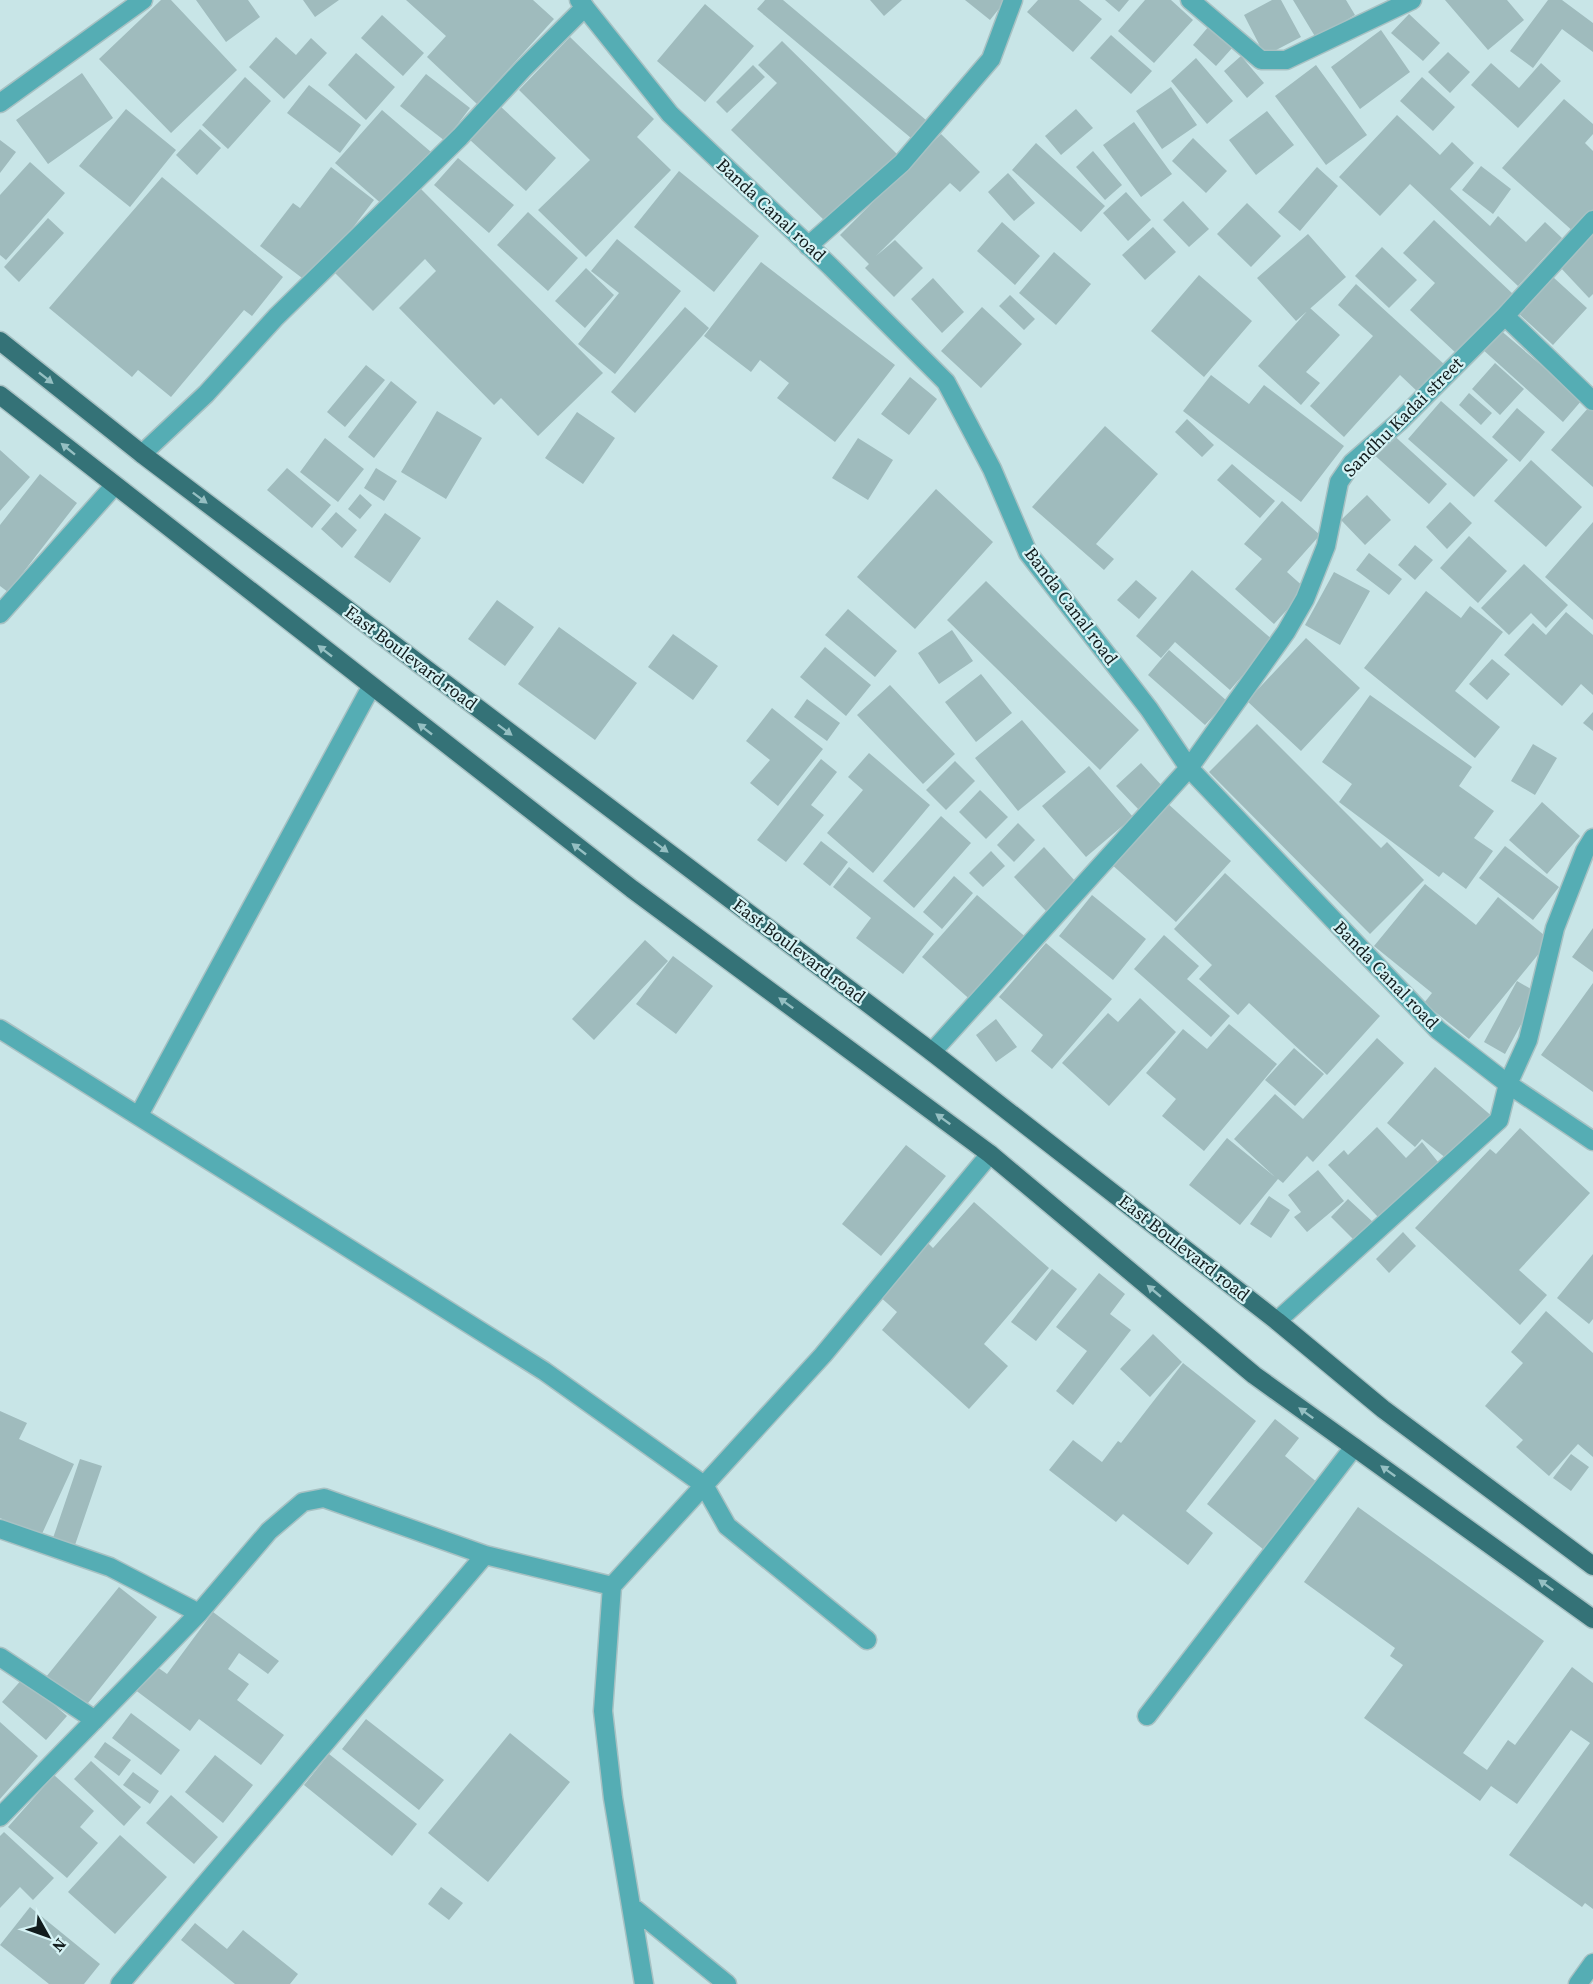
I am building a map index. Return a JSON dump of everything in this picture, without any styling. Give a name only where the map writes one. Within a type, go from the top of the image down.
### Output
[{"type":"main road","name":"East Boulevard road","points":[[0,341],[142,454],[932,1052],[1277,1321],[1383,1409],[1593,1566]]},
{"type":"main road","points":[[0,395],[632,890],[990,1154],[1254,1375],[1593,1619]]},
{"type":"street","points":[[0,103],[143,0]]},
{"type":"street","points":[[808,246],[902,163],[992,59],[1014,0]]},
{"type":"street","points":[[1190,0],[1261,60],[1272,62],[1286,60],[1412,0]]},
{"type":"street","points":[[142,454],[206,394],[276,317],[460,137],[582,4]]},
{"type":"street","name":"Banda Canal road","points":[[582,4],[670,114],[946,382],[992,469],[1028,553],[1149,709],[1189,768],[1438,1030],[1508,1084],[1593,1141]]},
{"type":"street","name":"Sandhu Kadai street","points":[[932,1052],[1189,768],[1298,616],[1326,546],[1339,482],[1345,473],[1505,316],[1593,220]]},
{"type":"street","points":[[1505,316],[1593,401]]},
{"type":"street","points":[[0,614],[114,486]]},
{"type":"street","points":[[139,1115],[371,687]]},
{"type":"street","points":[[1277,1321],[1499,1120],[1508,1084],[1528,1040],[1555,928],[1585,851],[1593,838]]},
{"type":"street","points":[[0,1029],[544,1371],[704,1485],[727,1526],[867,1640]]},
{"type":"street","points":[[644,1984],[613,1798],[603,1711],[612,1586],[823,1355],[990,1154]]},
{"type":"street","points":[[1147,1716],[1354,1447]]},
{"type":"street","points":[[0,1817],[199,1613],[255,1545],[286,1514],[303,1502],[324,1498],[485,1555],[612,1586]]},
{"type":"street","points":[[0,1529],[110,1567],[199,1613]]},
{"type":"street","points":[[120,1984],[485,1555]]},
{"type":"street","points":[[0,1657],[95,1720]]},
{"type":"street","points":[[631,1906],[727,1984]]},
{"type":"street","points":[[1578,1984],[1593,1963]]},
{"type":"building","points":[[161,0],[171,0],[237,70],[171,133],[99,59]]},
{"type":"building","points":[[196,0],[248,0],[260,17],[226,42]]},
{"type":"building","points":[[303,0],[339,0],[315,17]]},
{"type":"building","points":[[406,0],[533,0],[554,19],[477,104],[427,57],[446,36]]},
{"type":"building","points":[[765,0],[783,0],[926,120],[911,138],[757,9]]},
{"type":"building","points":[[870,0],[902,0],[884,16]]},
{"type":"building","points":[[965,0],[1006,0],[990,20]]},
{"type":"building","points":[[1038,0],[1079,0],[1102,19],[1073,52],[1027,12]]},
{"type":"building","points":[[1105,0],[1129,0],[1119,12]]},
{"type":"building","points":[[1145,0],[1171,0],[1193,20],[1154,63],[1118,31]]},
{"type":"building","points":[[1272,0],[1281,0],[1301,37],[1265,56],[1244,15]]},
{"type":"building","points":[[1293,0],[1346,0],[1355,15],[1316,38]]},
{"type":"building","points":[[1445,0],[1507,0],[1524,20],[1488,50]]},
{"type":"building","points":[[1548,0],[1562,0],[1593,23],[1593,52],[1562,29],[1533,68],[1510,51]]},
{"type":"building","points":[[705,4],[754,46],[705,102],[657,61]]},
{"type":"building","points":[[1409,14],[1440,43],[1423,61],[1391,33]]},
{"type":"building","points":[[382,15],[424,53],[403,76],[361,38]]},
{"type":"building","points":[[1209,26],[1233,47],[1216,66],[1193,45]]},
{"type":"building","points":[[1381,30],[1410,72],[1360,109],[1331,67]]},
{"type":"building","points":[[1111,35],[1152,71],[1131,94],[1090,58]]},
{"type":"building","points":[[276,37],[296,55],[311,38],[327,53],[284,99],[249,67]]},
{"type":"building","points":[[570,37],[654,119],[637,137],[671,170],[586,257],[538,210],[590,160],[519,90]]},
{"type":"building","points":[[782,41],[897,154],[826,222],[731,130],[777,83],[758,65]]},
{"type":"building","points":[[1448,52],[1470,72],[1450,93],[1428,72]]},
{"type":"building","points":[[356,53],[395,87],[366,120],[328,85]]},
{"type":"building","points":[[1241,56],[1264,83],[1247,98],[1224,71]]},
{"type":"building","points":[[1196,58],[1233,101],[1207,124],[1171,81]]},
{"type":"building","points":[[1491,63],[1519,88],[1541,63],[1561,81],[1518,128],[1471,85]]},
{"type":"building","points":[[753,65],[765,77],[727,113],[716,102]]},
{"type":"building","points":[[1316,65],[1367,135],[1326,165],[1275,96]]},
{"type":"building","points":[[82,73],[113,118],[48,164],[16,120]]},
{"type":"building","points":[[426,74],[470,108],[445,141],[400,106]]},
{"type":"building","points":[[245,77],[271,101],[228,149],[202,125]]},
{"type":"building","points":[[1422,77],[1455,107],[1433,131],[1400,101]]},
{"type":"building","points":[[309,85],[361,125],[340,153],[287,113]]},
{"type":"building","points":[[1171,87],[1197,125],[1162,149],[1136,111]]},
{"type":"building","points":[[1564,99],[1593,124],[1593,134],[1585,143],[1593,151],[1593,212],[1575,233],[1502,168]]},
{"type":"building","points":[[500,106],[556,158],[526,191],[470,140]]},
{"type":"building","points":[[126,109],[176,150],[130,207],[79,166]]},
{"type":"building","points":[[1076,109],[1093,128],[1061,155],[1045,136]]},
{"type":"building","points":[[382,110],[431,152],[384,206],[335,163]]},
{"type":"building","points":[[1267,111],[1294,145],[1256,175],[1229,140]]},
{"type":"building","points":[[1397,115],[1440,155],[1452,142],[1474,163],[1450,189],[1490,226],[1498,216],[1526,242],[1545,222],[1562,238],[1518,286],[1410,184],[1380,216],[1339,177]]},
{"type":"building","points":[[1134,122],[1172,174],[1141,197],[1103,145]]},
{"type":"building","points":[[200,129],[221,148],[197,175],[176,155]]},
{"type":"building","points":[[941,134],[980,172],[960,192],[950,183],[876,256],[895,240],[923,268],[894,297],[865,268],[869,264],[840,235]]},
{"type":"building","points":[[1193,138],[1227,171],[1206,193],[1172,161]]},
{"type":"building","points":[[0,140],[16,152],[0,173]]},
{"type":"building","points":[[1036,143],[1105,206],[1081,232],[1012,170]]},
{"type":"building","points":[[1093,151],[1122,185],[1105,200],[1076,167]]},
{"type":"building","points":[[458,158],[514,205],[489,233],[434,185]]},
{"type":"building","points":[[30,162],[65,193],[6,260],[0,255],[0,195]]},
{"type":"building","points":[[1481,166],[1511,189],[1493,214],[1462,190]]},
{"type":"building","points":[[331,167],[374,200],[310,284],[260,246],[293,203],[300,208]]},
{"type":"building","points":[[1317,167],[1338,186],[1300,231],[1278,212]]},
{"type":"building","points":[[679,171],[759,236],[714,292],[634,227]]},
{"type":"building","points":[[1008,173],[1035,203],[1014,221],[988,192]]},
{"type":"building","points":[[162,177],[283,277],[252,316],[244,310],[171,397],[138,370],[132,377],[49,308]]},
{"type":"building","points":[[420,188],[603,373],[538,436],[501,398],[494,405],[399,308],[436,271],[425,259],[373,311],[334,272]]},
{"type":"building","points":[[1126,192],[1151,220],[1128,241],[1103,213]]},
{"type":"building","points":[[1183,201],[1209,229],[1189,247],[1163,220]]},
{"type":"building","points":[[1247,203],[1281,236],[1251,267],[1217,234]]},
{"type":"building","points":[[528,212],[578,258],[548,291],[497,245]]},
{"type":"building","points":[[48,218],[64,233],[19,282],[4,267]]},
{"type":"building","points":[[1434,220],[1513,294],[1457,354],[1410,310],[1435,283],[1403,253]]},
{"type":"building","points":[[1002,222],[1040,256],[1015,285],[977,251]]},
{"type":"building","points":[[1153,227],[1176,252],[1145,280],[1122,255]]},
{"type":"building","points":[[1308,234],[1346,277],[1296,321],[1257,278]]},
{"type":"building","points":[[1593,234],[1593,294],[1589,298],[1559,266]]},
{"type":"building","points":[[617,239],[681,291],[615,374],[578,344],[619,293],[591,271]]},
{"type":"building","points":[[1382,247],[1417,280],[1389,308],[1355,276]]},
{"type":"building","points":[[1054,252],[1091,284],[1056,325],[1019,293]]},
{"type":"building","points":[[761,262],[895,365],[835,442],[777,398],[789,383],[760,360],[751,372],[704,336]]},
{"type":"building","points":[[586,268],[614,295],[585,328],[555,301]]},
{"type":"building","points":[[1199,275],[1252,321],[1204,377],[1151,331]]},
{"type":"building","points":[[1553,277],[1587,308],[1553,345],[1519,314]]},
{"type":"building","points":[[933,278],[964,312],[942,333],[911,299]]},
{"type":"building","points":[[1356,284],[1445,365],[1420,394],[1400,375],[1344,437],[1310,406],[1373,336],[1338,305]]},
{"type":"building","points":[[1010,295],[1035,319],[1024,330],[999,306]]},
{"type":"building","points":[[685,307],[709,328],[635,413],[611,392]]},
{"type":"building","points":[[982,307],[1022,344],[981,388],[941,351]]},
{"type":"building","points":[[1310,308],[1340,335],[1306,372],[1320,383],[1301,405],[1258,366]]},
{"type":"building","points":[[1499,329],[1582,400],[1563,422],[1481,348]]},
{"type":"building","points":[[1495,363],[1524,389],[1500,415],[1472,389]]},
{"type":"building","points":[[366,365],[385,380],[345,427],[327,412]]},
{"type":"building","points":[[1211,375],[1249,404],[1264,385],[1344,446],[1301,502],[1183,411]]},
{"type":"building","points":[[910,377],[937,399],[909,435],[881,414]]},
{"type":"building","points":[[391,381],[417,402],[374,458],[348,437]]},
{"type":"building","points":[[1469,393],[1492,413],[1481,425],[1459,405]]},
{"type":"building","points":[[1441,401],[1508,460],[1474,497],[1408,439]]},
{"type":"building","points":[[1589,407],[1593,410],[1593,487],[1551,450]]},
{"type":"building","points":[[1517,408],[1545,432],[1520,462],[1492,437]]},
{"type":"building","points":[[437,411],[482,438],[446,499],[401,472]]},
{"type":"building","points":[[577,412],[615,438],[583,484],[545,458]]},
{"type":"building","points":[[1187,419],[1214,445],[1202,457],[1175,432]]},
{"type":"building","points":[[1105,426],[1158,474],[1096,544],[1114,559],[1104,570],[1032,507]]},
{"type":"building","points":[[1389,431],[1447,484],[1429,504],[1371,452]]},
{"type":"building","points":[[325,438],[364,469],[338,502],[300,472]]},
{"type":"building","points":[[858,438],[893,460],[868,500],[832,478]]},
{"type":"building","points":[[0,450],[30,477],[0,511]]},
{"type":"building","points":[[1531,460],[1582,507],[1546,547],[1494,501]]},
{"type":"building","points":[[1232,464],[1275,501],[1260,518],[1217,480]]},
{"type":"building","points":[[287,468],[331,505],[312,528],[267,490]]},
{"type":"building","points":[[376,468],[397,481],[384,501],[364,488]]},
{"type":"building","points":[[40,474],[77,503],[8,592],[0,586],[0,525]]},
{"type":"building","points":[[936,489],[993,542],[915,629],[857,577]]},
{"type":"building","points":[[360,494],[372,505],[360,519],[348,509]]},
{"type":"building","points":[[1367,495],[1391,520],[1365,545],[1341,520]]},
{"type":"building","points":[[1282,501],[1320,535],[1287,572],[1306,589],[1274,624],[1235,589],[1262,559],[1244,544]]},
{"type":"building","points":[[1450,502],[1472,523],[1447,549],[1426,527]]},
{"type":"building","points":[[336,512],[357,530],[342,548],[321,529]]},
{"type":"building","points":[[385,513],[421,538],[390,583],[354,557]]},
{"type":"building","points":[[1593,522],[1593,620],[1545,577]]},
{"type":"building","points":[[1469,536],[1507,571],[1478,603],[1440,568]]},
{"type":"building","points":[[1415,545],[1433,560],[1415,580],[1398,565]]},
{"type":"building","points":[[1369,553],[1402,579],[1389,595],[1356,570]]},
{"type":"building","points":[[1524,564],[1568,605],[1546,628],[1531,613],[1509,635],[1481,608]]},
{"type":"building","points":[[1192,570],[1273,640],[1230,690],[1175,642],[1161,658],[1136,636]]},
{"type":"building","points":[[1334,572],[1370,591],[1340,645],[1305,625]]},
{"type":"building","points":[[1136,580],[1157,598],[1139,619],[1117,600]]},
{"type":"building","points":[[986,581],[1139,730],[1100,770],[947,620]]},
{"type":"building","points":[[1426,591],[1461,618],[1470,606],[1503,632],[1455,691],[1500,727],[1475,758],[1364,668]]},
{"type":"building","points":[[497,600],[534,627],[505,666],[468,639]]},
{"type":"building","points":[[848,609],[897,651],[875,677],[825,635]]},
{"type":"building","points":[[1566,612],[1593,635],[1593,695],[1581,684],[1562,706],[1504,655],[1533,623],[1546,635]]},
{"type":"building","points":[[559,627],[637,683],[595,740],[518,684]]},
{"type":"building","points":[[952,630],[973,661],[939,684],[918,653]]},
{"type":"building","points":[[673,634],[718,666],[693,700],[648,667]]},
{"type":"building","points":[[1306,638],[1360,688],[1301,751],[1247,701]]},
{"type":"building","points":[[825,647],[871,685],[846,716],[800,677]]},
{"type":"building","points":[[1169,650],[1227,701],[1205,725],[1148,675]]},
{"type":"building","points":[[1492,659],[1510,674],[1487,700],[1469,684]]},
{"type":"building","points":[[981,674],[1012,713],[976,742],[945,702]]},
{"type":"building","points":[[890,685],[955,754],[923,784],[857,715]]},
{"type":"building","points":[[1370,695],[1472,767],[1459,786],[1494,811],[1474,838],[1493,851],[1466,889],[1443,872],[1439,877],[1339,802],[1352,784],[1322,762]]},
{"type":"building","points":[[807,699],[840,723],[827,741],[794,717]]},
{"type":"building","points":[[772,708],[823,749],[778,806],[750,783],[770,760],[746,741]]},
{"type":"building","points":[[1593,712],[1593,731],[1583,723]]},
{"type":"building","points":[[1022,720],[1066,772],[1018,811],[975,758]]},
{"type":"building","points":[[1257,724],[1381,848],[1387,842],[1424,880],[1370,934],[1209,772]]},
{"type":"building","points":[[1533,744],[1557,758],[1535,795],[1511,781]]},
{"type":"building","points":[[869,753],[930,805],[873,873],[827,833],[863,790],[848,777]]},
{"type":"building","points":[[821,759],[837,772],[811,805],[824,815],[786,862],[757,840]]},
{"type":"building","points":[[955,761],[975,781],[946,810],[926,790]]},
{"type":"building","points":[[1141,763],[1164,788],[1140,811],[1116,786]]},
{"type":"building","points":[[1089,766],[1133,817],[1086,857],[1042,806]]},
{"type":"building","points":[[980,790],[1008,817],[986,839],[959,812]]},
{"type":"building","points":[[1166,802],[1231,861],[1176,922],[1110,863]]},
{"type":"building","points":[[1542,802],[1580,836],[1547,874],[1509,840]]},
{"type":"building","points":[[941,816],[971,843],[914,908],[883,881]]},
{"type":"building","points":[[1018,823],[1035,840],[1014,862],[997,845]]},
{"type":"building","points":[[821,841],[848,862],[830,886],[803,864]]},
{"type":"building","points":[[1505,846],[1559,887],[1533,920],[1479,878]]},
{"type":"building","points":[[1044,847],[1076,882],[1046,911],[1014,877]]},
{"type":"building","points":[[991,851],[1005,866],[983,887],[969,873]]},
{"type":"building","points":[[849,867],[934,934],[903,974],[856,938],[871,918],[833,887]]},
{"type":"building","points":[[1225,873],[1380,1016],[1327,1075],[1249,1003],[1238,1015],[1199,979],[1212,965],[1174,929]]},
{"type":"building","points":[[954,876],[973,893],[942,929],[923,912]]},
{"type":"building","points":[[1425,884],[1476,925],[1498,897],[1550,940],[1469,1039],[1424,1003],[1432,993],[1374,946]]},
{"type":"building","points":[[977,895],[1029,940],[974,1003],[922,957]]},
{"type":"building","points":[[1092,895],[1146,939],[1113,980],[1059,936]]},
{"type":"building","points":[[1593,928],[1593,972],[1572,957]]},
{"type":"building","points":[[1164,935],[1199,966],[1187,979],[1230,1016],[1211,1037],[1134,969]]},
{"type":"building","points":[[645,940],[668,961],[594,1040],[572,1019]]},
{"type":"building","points":[[1046,943],[1112,999],[1052,1069],[1031,1051],[1043,1035],[999,997]]},
{"type":"building","points":[[673,956],[713,986],[676,1034],[636,1004]]},
{"type":"building","points":[[1517,981],[1538,993],[1505,1054],[1484,1042]]},
{"type":"building","points":[[1593,983],[1593,1092],[1541,1055]]},
{"type":"building","points":[[1140,998],[1176,1032],[1109,1106],[1062,1063],[1108,1013],[1118,1022]]},
{"type":"building","points":[[996,1019],[1017,1047],[996,1062],[976,1035]]},
{"type":"building","points":[[1229,1024],[1277,1064],[1204,1151],[1162,1116],[1176,1099],[1146,1073],[1183,1029],[1207,1049]]},
{"type":"building","points":[[1377,1038],[1404,1063],[1313,1162],[1307,1156],[1283,1183],[1278,1179],[1240,1225],[1189,1185],[1227,1138],[1275,1177],[1234,1139],[1275,1094],[1303,1119]]},
{"type":"building","points":[[1294,1048],[1324,1074],[1295,1106],[1265,1080]]},
{"type":"building","points":[[1435,1067],[1494,1118],[1447,1159],[1422,1139],[1415,1147],[1387,1123]]},
{"type":"building","points":[[1377,1127],[1406,1158],[1422,1142],[1438,1162],[1379,1218],[1328,1165],[1344,1150],[1348,1155]]},
{"type":"building","points":[[1520,1128],[1590,1193],[1519,1270],[1547,1295],[1520,1325],[1415,1228],[1490,1149],[1496,1154]]},
{"type":"building","points":[[906,1145],[946,1176],[881,1256],[842,1224]]},
{"type":"building","points":[[1318,1170],[1344,1201],[1307,1232],[1294,1217],[1301,1212],[1288,1195]]},
{"type":"building","points":[[1269,1196],[1290,1210],[1271,1238],[1250,1224]]},
{"type":"building","points":[[1348,1199],[1374,1223],[1356,1242],[1331,1217]]},
{"type":"building","points":[[974,1202],[1049,1268],[984,1344],[1008,1366],[969,1409],[882,1330],[897,1312],[878,1295],[926,1241],[933,1248]]},
{"type":"building","points":[[1403,1232],[1416,1246],[1389,1273],[1376,1259]]},
{"type":"building","points":[[1593,1254],[1593,1319],[1589,1324],[1557,1298]]},
{"type":"building","points":[[1052,1269],[1077,1289],[1036,1341],[1011,1322]]},
{"type":"building","points":[[1099,1273],[1125,1294],[1110,1314],[1131,1330],[1073,1405],[1056,1391],[1087,1351],[1056,1327]]},
{"type":"building","points":[[1546,1311],[1593,1353],[1593,1457],[1578,1444],[1549,1476],[1516,1447],[1523,1440],[1485,1406],[1523,1363],[1511,1352]]},
{"type":"building","points":[[1153,1334],[1182,1362],[1150,1397],[1120,1369]]},
{"type":"building","points":[[1183,1363],[1256,1421],[1186,1511],[1213,1533],[1188,1565],[1123,1514],[1116,1522],[1049,1470],[1073,1440],[1102,1462],[1118,1441],[1121,1443]]},
{"type":"building","points":[[0,1411],[27,1423],[19,1439],[74,1464],[41,1536],[0,1518]]},
{"type":"building","points":[[1275,1419],[1299,1438],[1285,1456],[1318,1483],[1264,1550],[1207,1504]]},
{"type":"building","points":[[1571,1454],[1589,1467],[1571,1491],[1553,1478]]},
{"type":"building","points":[[80,1459],[102,1466],[75,1545],[53,1538]]},
{"type":"building","points":[[1358,1507],[1544,1641],[1463,1753],[1487,1770],[1508,1740],[1515,1745],[1572,1667],[1593,1683],[1593,1909],[1585,1903],[1582,1907],[1509,1855],[1590,1743],[1571,1730],[1517,1804],[1491,1786],[1480,1801],[1364,1718],[1403,1665],[1390,1656],[1395,1648],[1304,1582]]},
{"type":"building","points":[[119,1587],[157,1617],[84,1708],[46,1677]]},
{"type":"building","points":[[213,1612],[279,1661],[268,1674],[239,1653],[228,1669],[249,1684],[237,1700],[284,1735],[261,1765],[199,1719],[190,1731],[134,1689],[153,1664],[167,1674]]},
{"type":"building","points":[[23,1678],[67,1716],[46,1740],[2,1702]]},
{"type":"building","points":[[131,1713],[180,1750],[161,1775],[112,1738]]},
{"type":"building","points":[[366,1719],[444,1780],[419,1810],[342,1749]]},
{"type":"building","points":[[0,1722],[38,1756],[0,1799]]},
{"type":"building","points":[[510,1733],[570,1782],[488,1882],[428,1833]]},
{"type":"building","points":[[105,1742],[131,1760],[119,1776],[94,1757]]},
{"type":"building","points":[[329,1754],[417,1824],[392,1856],[304,1785]]},
{"type":"building","points":[[215,1755],[253,1785],[223,1823],[185,1792]]},
{"type":"building","points":[[91,1761],[141,1807],[124,1826],[74,1779]]},
{"type":"building","points":[[133,1772],[159,1791],[150,1804],[123,1785]]},
{"type":"building","points":[[54,1775],[94,1811],[80,1827],[98,1843],[67,1878],[8,1827]]},
{"type":"building","points":[[171,1795],[218,1837],[194,1864],[146,1823]]},
{"type":"building","points":[[4,1832],[54,1878],[33,1900],[20,1887],[0,1908],[0,1836]]},
{"type":"building","points":[[120,1835],[167,1877],[115,1934],[68,1892]]},
{"type":"building","points":[[441,1887],[463,1903],[449,1920],[428,1904]]},
{"type":"building","points":[[30,1907],[100,1964],[84,1984],[49,1984],[0,1945]]},
{"type":"building","points":[[195,1923],[227,1949],[243,1930],[298,1974],[290,1984],[235,1984],[181,1940]]}]
